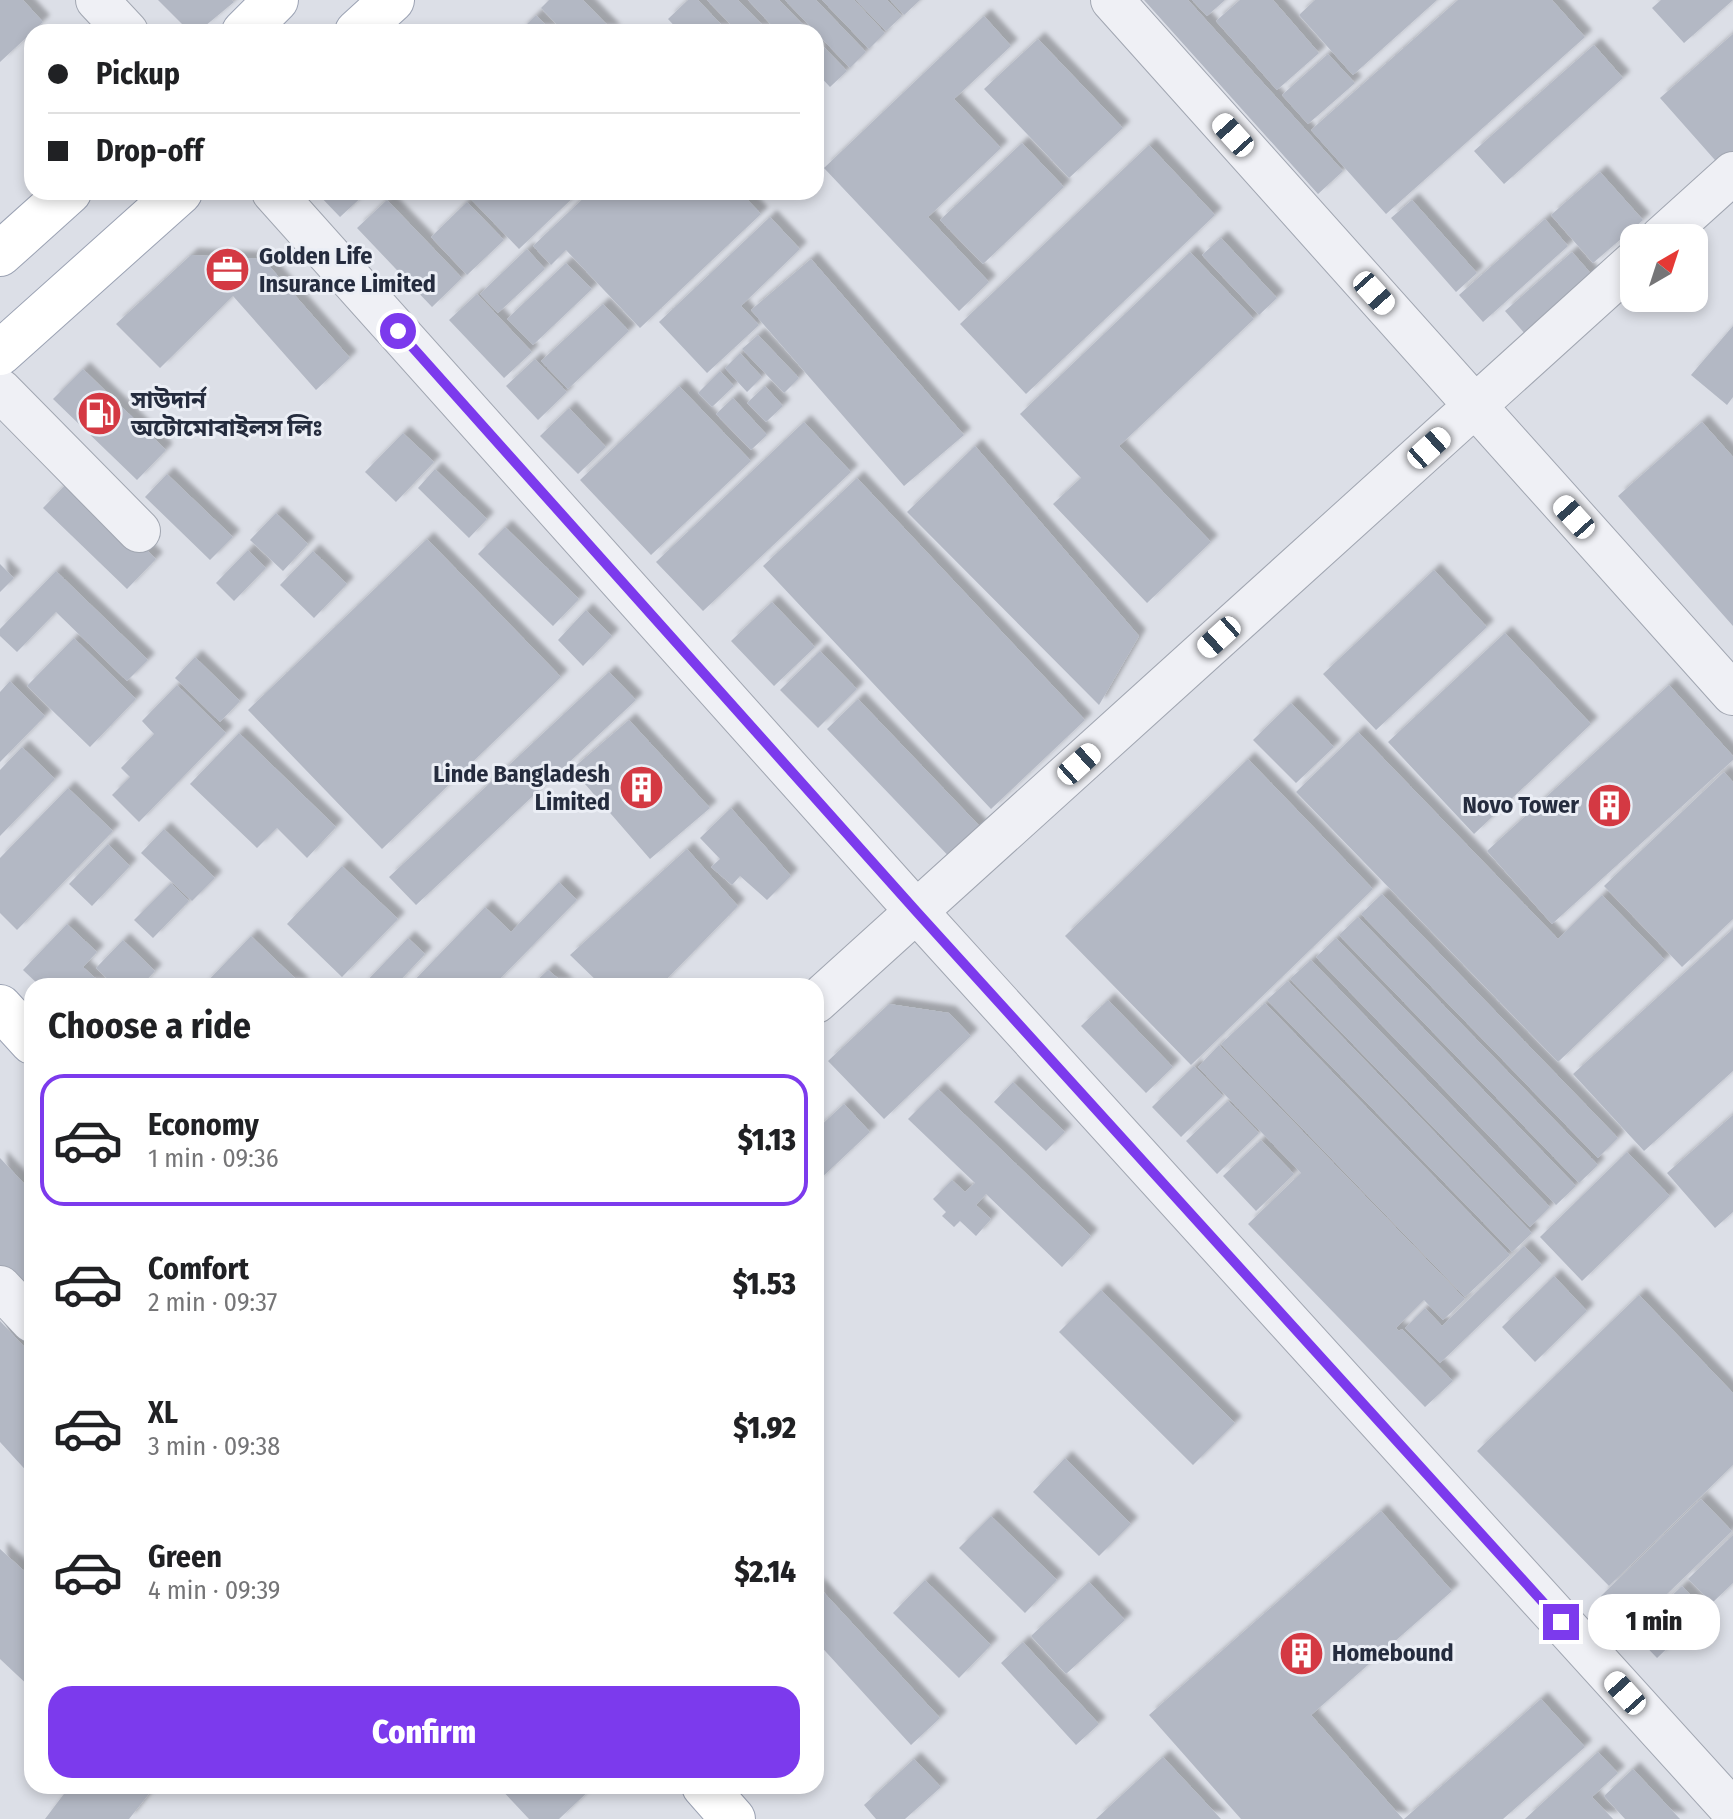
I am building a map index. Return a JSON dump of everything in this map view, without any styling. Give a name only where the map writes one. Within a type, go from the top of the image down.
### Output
[{"type":"main road","points":[[252,24],[276,0]]},
{"type":"main road","points":[[366,24],[392,0]]},
{"type":"main road","points":[[0,254],[60,200]]},
{"type":"main road","points":[[0,353],[171,200]]},
{"type":"main road","points":[[0,1007],[24,1033]]},
{"type":"main road","points":[[711,1794],[733,1819]]},
{"type":"street","points":[[97,0],[120,24]]},
{"type":"street","points":[[1112,0],[1733,694]]},
{"type":"street","points":[[1677,224],[1733,173]]},
{"type":"street","points":[[280,200],[916,911],[1733,1811]]},
{"type":"street","points":[[824,995],[1620,275]]},
{"type":"street","points":[[0,390],[139,531]]},
{"type":"street","points":[[0,1287],[24,1312]]},
{"type":"building","points":[[0,0],[23,0],[43,22],[24,24],[24,40],[0,62]]},
{"type":"building","points":[[158,0],[234,2],[207,24],[182,24]]},
{"type":"building","points":[[549,0],[583,0],[606,24],[556,24],[541,8]]},
{"type":"building","points":[[688,0],[698,0],[720,24],[673,24],[668,19]]},
{"type":"building","points":[[707,0],[738,0],[761,24],[730,24]]},
{"type":"building","points":[[748,0],[779,0],[802,24],[770,24]]},
{"type":"building","points":[[785,0],[816,0],[866,52],[850,68],[824,41],[824,24],[808,24]]},
{"type":"building","points":[[822,0],[854,0],[885,33],[869,49]]},
{"type":"building","points":[[856,0],[887,0],[902,16],[886,31]]},
{"type":"building","points":[[890,0],[920,0],[904,15]]},
{"type":"building","points":[[1144,0],[1188,0],[1343,171],[1318,194]]},
{"type":"building","points":[[1192,0],[1225,0],[1207,16]]},
{"type":"building","points":[[1240,0],[1273,0],[1319,53],[1277,90],[1216,21]]},
{"type":"building","points":[[1315,0],[1437,0],[1353,75],[1299,15]]},
{"type":"building","points":[[1458,0],[1552,0],[1585,37],[1386,214],[1311,130]]},
{"type":"building","points":[[1661,0],[1733,0],[1684,43],[1652,8]]},
{"type":"building","points":[[536,15],[545,24],[527,24]]},
{"type":"building","points":[[984,16],[1011,46],[954,99],[1001,148],[928,217],[989,282],[959,311],[824,168]]},
{"type":"building","points":[[1733,34],[1733,159],[1722,168],[1660,98]]},
{"type":"building","points":[[1038,39],[1123,128],[1069,178],[984,89]]},
{"type":"building","points":[[1594,45],[1623,78],[1504,184],[1474,151]]},
{"type":"building","points":[[824,47],[847,71],[830,87],[824,81]]},
{"type":"building","points":[[1328,54],[1355,83],[1308,124],[1282,95]]},
{"type":"building","points":[[1022,143],[1064,187],[983,264],[940,220]]},
{"type":"building","points":[[1149,145],[1215,215],[1026,394],[960,324]]},
{"type":"building","points":[[1600,172],[1643,220],[1638,224],[1620,224],[1620,240],[1593,263],[1551,215]]},
{"type":"building","points":[[324,200],[358,200],[340,217]]},
{"type":"building","points":[[387,200],[462,278],[432,307],[357,228]]},
{"type":"building","points":[[472,200],[571,200],[519,249]]},
{"type":"building","points":[[582,200],[748,200],[761,214],[640,328],[566,250],[551,265],[533,246]]},
{"type":"building","points":[[1412,200],[1477,273],[1456,292],[1391,218]]},
{"type":"building","points":[[467,202],[504,240],[467,275],[431,237]]},
{"type":"building","points":[[770,217],[800,249],[741,306],[759,325],[707,373],[659,322]]},
{"type":"building","points":[[1545,219],[1568,246],[1483,322],[1459,295]]},
{"type":"building","points":[[1221,238],[1277,298],[1259,315],[1202,255]]},
{"type":"building","points":[[527,249],[545,269],[498,313],[480,294]]},
{"type":"building","points":[[1190,252],[1254,319],[1119,446],[1211,542],[1147,603],[1053,504],[1081,478],[1020,414]]},
{"type":"building","points":[[1572,252],[1593,276],[1526,335],[1505,311]]},
{"type":"building","points":[[191,255],[263,259],[350,358],[316,390],[233,296],[160,368],[116,324]]},
{"type":"building","points":[[811,259],[964,435],[904,486],[751,310]]},
{"type":"building","points":[[566,263],[592,289],[533,345],[507,319]]},
{"type":"building","points":[[477,294],[532,352],[504,378],[449,320]]},
{"type":"building","points":[[603,304],[629,331],[568,389],[541,361]]},
{"type":"building","points":[[1733,326],[1733,397],[1727,405],[1691,375]]},
{"type":"building","points":[[758,335],[799,378],[784,393],[742,349]]},
{"type":"building","points":[[740,353],[762,377],[747,392],[725,368]]},
{"type":"building","points":[[535,359],[567,392],[538,420],[506,386]]},
{"type":"building","points":[[83,369],[166,450],[137,480],[53,399]]},
{"type":"building","points":[[720,371],[734,386],[712,407],[698,393]]},
{"type":"building","points":[[679,386],[751,461],[651,555],[580,480]]},
{"type":"building","points":[[765,386],[783,406],[766,422],[747,403]]},
{"type":"building","points":[[733,398],[767,435],[751,450],[716,414]]},
{"type":"building","points":[[569,408],[606,447],[578,474],[540,436]]},
{"type":"building","points":[[804,422],[851,472],[703,611],[656,562]]},
{"type":"building","points":[[1702,422],[1733,457],[1733,626],[1618,496]]},
{"type":"building","points":[[403,433],[434,462],[396,502],[365,472]]},
{"type":"building","points":[[975,446],[1139,636],[1099,705],[907,512]]},
{"type":"building","points":[[435,469],[487,519],[469,538],[418,488]]},
{"type":"building","points":[[167,474],[233,537],[210,560],[145,497]]},
{"type":"building","points":[[72,478],[156,559],[127,589],[43,508]]},
{"type":"building","points":[[857,478],[1085,720],[991,809],[763,566]]},
{"type":"building","points":[[276,513],[308,544],[283,571],[250,540]]},
{"type":"building","points":[[505,527],[579,599],[553,626],[478,554]]},
{"type":"building","points":[[427,539],[561,677],[382,849],[248,710]]},
{"type":"building","points":[[248,550],[266,568],[234,601],[216,583]]},
{"type":"building","points":[[313,551],[347,584],[314,618],[280,585]]},
{"type":"building","points":[[0,564],[14,578],[0,592]]},
{"type":"building","points":[[1434,570],[1487,627],[1376,730],[1323,674]]},
{"type":"building","points":[[56,571],[148,660],[127,681],[56,612],[17,652],[0,636],[0,629]]},
{"type":"building","points":[[772,602],[815,647],[774,686],[731,641]]},
{"type":"building","points":[[586,610],[612,636],[583,666],[558,640]]},
{"type":"building","points":[[1505,633],[1591,724],[1474,834],[1388,742]]},
{"type":"building","points":[[74,638],[136,699],[90,747],[27,686]]},
{"type":"building","points":[[820,651],[857,689],[818,728],[780,690]]},
{"type":"building","points":[[195,657],[240,701],[220,722],[175,678]]},
{"type":"building","points":[[609,672],[636,700],[416,905],[389,877]]},
{"type":"building","points":[[10,681],[45,716],[0,762],[0,692]]},
{"type":"building","points":[[177,685],[226,733],[139,822],[112,795],[130,777],[121,768],[154,734],[142,721]]},
{"type":"building","name":"Novo Tower","points":[[1669,685],[1733,756],[1733,760],[1552,924],[1487,851]]},
{"type":"building","points":[[858,699],[990,837],[959,867],[827,729]]},
{"type":"building","points":[[1291,703],[1334,747],[1296,783],[1253,740]]},
{"type":"building","name":"Linde Bangladesh Limited","points":[[629,720],[710,808],[650,859],[572,769]]},
{"type":"building","points":[[1358,732],[1558,939],[1602,895],[1665,960],[1558,1062],[1296,792]]},
{"type":"building","points":[[239,733],[336,827],[307,858],[277,828],[257,848],[190,784]]},
{"type":"building","points":[[22,747],[55,779],[0,836],[0,770]]},
{"type":"building","points":[[1248,759],[1373,889],[1191,1065],[1065,936]]},
{"type":"building","points":[[1724,772],[1733,782],[1733,919],[1682,967],[1604,886]]},
{"type":"building","points":[[68,788],[113,831],[17,930],[0,913],[0,858]]},
{"type":"building","points":[[731,808],[791,876],[767,900],[740,876],[732,885],[711,867],[720,859],[700,838]]},
{"type":"building","points":[[164,829],[215,878],[192,901],[141,853]]},
{"type":"building","points":[[108,844],[130,866],[92,906],[69,884]]},
{"type":"building","points":[[687,849],[738,906],[668,978],[594,978],[570,955]]},
{"type":"building","points":[[342,866],[398,919],[342,977],[287,924]]},
{"type":"building","points":[[559,882],[577,900],[501,978],[417,978],[485,907],[511,932]]},
{"type":"building","points":[[171,883],[189,901],[153,938],[134,920]]},
{"type":"building","points":[[1382,894],[1618,1138],[1598,1158],[1361,914]]},
{"type":"building","points":[[1358,917],[1598,1165],[1579,1183],[1339,935]]},
{"type":"building","points":[[67,924],[97,952],[83,967],[95,978],[32,978],[23,970]]},
{"type":"building","points":[[1733,929],[1733,1071],[1644,1151],[1573,1074]]},
{"type":"building","points":[[251,936],[295,978],[211,978]]},
{"type":"building","points":[[408,938],[425,954],[402,978],[370,978]]},
{"type":"building","points":[[1336,938],[1576,1186],[1556,1205],[1316,957]]},
{"type":"building","points":[[123,940],[155,971],[148,978],[107,978],[96,968]]},
{"type":"building","points":[[1311,960],[1550,1207],[1530,1227],[1290,979]]},
{"type":"building","points":[[548,970],[558,978],[540,978]]},
{"type":"building","points":[[1288,981],[1532,1233],[1512,1252],[1267,1000]]},
{"type":"building","points":[[1108,1000],[1173,1067],[1146,1093],[1081,1026]]},
{"type":"building","points":[[1265,1003],[1510,1255],[1465,1297],[1221,1044]]},
{"type":"building","points":[[889,1004],[949,1013],[971,1036],[884,1119],[828,1061]]},
{"type":"building","points":[[1219,1045],[1465,1299],[1443,1320],[1424,1300],[1396,1328],[1399,1331],[1402,1329],[1453,1381],[1425,1407],[1248,1224],[1301,1173],[1198,1067]]},
{"type":"building","points":[[1194,1066],[1223,1096],[1181,1137],[1152,1107]]},
{"type":"building","points":[[1013,1082],[1065,1132],[1046,1151],[994,1102]]},
{"type":"building","points":[[938,1089],[1091,1236],[1062,1267],[986,1194],[976,1205],[991,1219],[976,1236],[960,1221],[954,1227],[942,1216],[946,1212],[933,1199],[952,1180],[965,1192],[975,1183],[908,1119]]},
{"type":"building","points":[[1228,1101],[1259,1133],[1217,1174],[1186,1141]]},
{"type":"building","points":[[844,1104],[870,1132],[824,1175],[824,1123]]},
{"type":"building","points":[[1733,1115],[1733,1212],[1715,1228],[1667,1173]]},
{"type":"building","points":[[1261,1140],[1294,1174],[1256,1211],[1223,1176]]},
{"type":"building","points":[[1627,1152],[1670,1196],[1582,1281],[1540,1237]]},
{"type":"building","points":[[0,1158],[24,1184],[24,1298],[0,1272]]},
{"type":"building","points":[[1524,1246],[1542,1265],[1440,1363],[1405,1328],[1425,1308],[1442,1326]]},
{"type":"building","points":[[1554,1276],[1587,1311],[1535,1362],[1502,1327]]},
{"type":"building","points":[[1101,1290],[1235,1423],[1193,1465],[1059,1332]]},
{"type":"building","points":[[1639,1295],[1733,1393],[1733,1465],[1609,1586],[1477,1451]]},
{"type":"building","points":[[0,1321],[24,1346],[24,1468],[0,1442]]},
{"type":"building","points":[[1065,1458],[1131,1524],[1099,1556],[1033,1492]]},
{"type":"building","points":[[1701,1499],[1732,1531],[1632,1628],[1601,1596]]},
{"type":"building","name":"Homebound","points":[[1381,1511],[1452,1591],[1311,1715],[1403,1819],[1241,1819],[1149,1715]]},
{"type":"building","points":[[991,1516],[1057,1580],[1025,1613],[959,1548]]},
{"type":"building","points":[[1733,1535],[1733,1583],[1712,1603],[1688,1579]]},
{"type":"building","points":[[0,1549],[24,1571],[24,1682],[0,1659]]},
{"type":"building","points":[[925,1580],[991,1645],[959,1678],[893,1613]]},
{"type":"building","points":[[1089,1582],[1125,1620],[1066,1674],[1031,1636]]},
{"type":"building","points":[[1682,1586],[1706,1611],[1657,1658],[1633,1633]]},
{"type":"building","points":[[824,1593],[940,1718],[911,1745],[824,1650]]},
{"type":"building","points":[[1023,1642],[1099,1724],[1076,1745],[1001,1663]]},
{"type":"building","points":[[1541,1699],[1585,1747],[1503,1819],[1404,1819]]},
{"type":"building","points":[[1598,1752],[1618,1773],[1592,1797],[1613,1819],[1525,1819]]},
{"type":"building","points":[[1163,1757],[1221,1819],[1096,1819]]},
{"type":"building","points":[[914,1759],[941,1787],[905,1819],[876,1819],[864,1805]]},
{"type":"building","points":[[1633,1769],[1680,1819],[1625,1819],[1604,1796]]},
{"type":"building","points":[[64,1794],[149,1794],[129,1819],[45,1819]]},
{"type":"building","points":[[506,1794],[586,1794],[559,1819],[529,1819]]},
{"type":"place","name":"Golden Life Insurance Limited","points":[[228,270]]},
{"type":"place","name":"সাউদার্ন অটোমোবাইলস লিঃ","points":[[100,414]]},
{"type":"place","name":"Linde Bangladesh Limited","points":[[641,788]]},
{"type":"place","name":"Novo Tower","points":[[1610,805]]},
{"type":"place","name":"Homebound","points":[[1301,1653]]},
{"type":"route","points":[[398,331],[916,911],[1561,1622]]}]
